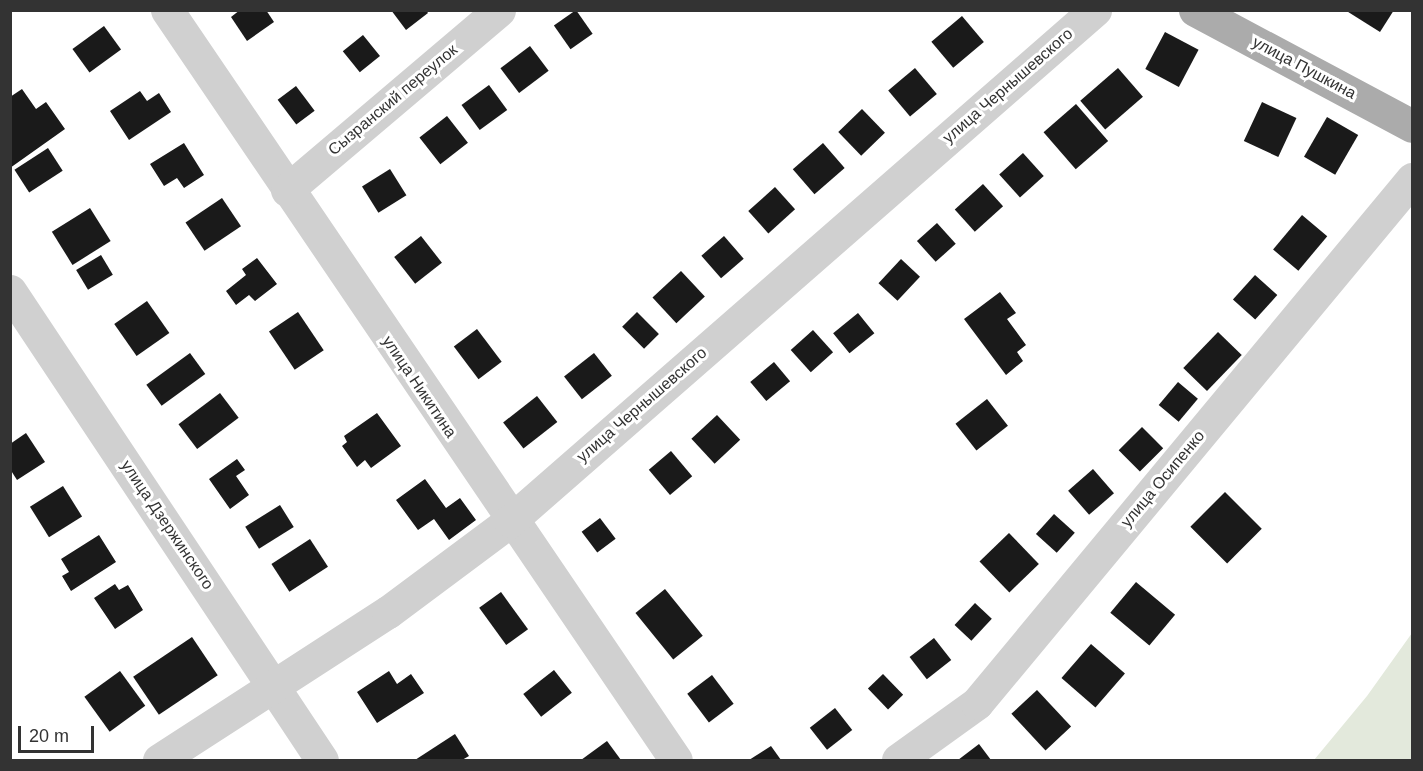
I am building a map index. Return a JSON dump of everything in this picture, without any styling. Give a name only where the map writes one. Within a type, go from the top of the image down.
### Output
[{"type":"main road","name":"улица Пушкина","points":[[1195,10],[1413,126]]},
{"type":"street","name":"улица Никитина","points":[[167,10],[510,521],[676,760]]},
{"type":"street","name":"Сызранский переулок","points":[[287,190],[499,10]]},
{"type":"street","name":"улица Чернышевского","points":[[159,760],[388,612],[510,521],[1095,10]]},
{"type":"street","name":"улица Осипенко","points":[[897,760],[977,703],[1413,179]]},
{"type":"street","name":"улица Дзержинского","points":[[10,291],[275,684],[322,760]]},
{"type":"shaded area","points":[[1412,633],[1412,760],[1314,760],[1367,696]]},
{"type":"building","points":[[240,10],[266,10],[274,22],[247,41],[231,17]]},
{"type":"building","points":[[391,10],[426,10],[428,13],[406,30]]},
{"type":"building","points":[[576,10],[593,34],[571,49],[554,25]]},
{"type":"building","points":[[1345,10],[1394,10],[1380,32]]},
{"type":"building","points":[[962,16],[984,42],[953,68],[931,42]]},
{"type":"building","points":[[104,26],[121,49],[89,72],[72,49]]},
{"type":"building","points":[[1165,32],[1199,50],[1179,87],[1145,69]]},
{"type":"building","points":[[363,35],[380,56],[360,72],[343,51]]},
{"type":"building","points":[[530,46],[549,71],[519,93],[500,68]]},
{"type":"building","points":[[915,68],[937,94],[910,117],[888,90]]},
{"type":"building","points":[[1118,68],[1143,97],[1105,129],[1080,101]]},
{"type":"building","points":[[489,85],[507,110],[480,130],[461,105]]},
{"type":"building","points":[[296,86],[315,111],[296,125],[278,100]]},
{"type":"building","points":[[22,89],[36,109],[46,102],[65,129],[10,168],[10,97]]},
{"type":"building","points":[[140,91],[147,101],[159,93],[171,112],[129,140],[110,111]]},
{"type":"building","points":[[1262,102],[1296,118],[1278,157],[1244,141]]},
{"type":"building","points":[[1076,104],[1108,141],[1076,169],[1044,132]]},
{"type":"building","points":[[862,109],[885,133],[861,156],[838,132]]},
{"type":"building","points":[[447,116],[468,143],[440,164],[419,138]]},
{"type":"building","points":[[1327,117],[1358,135],[1335,175],[1304,157]]},
{"type":"building","points":[[184,143],[204,175],[184,188],[177,178],[164,186],[150,164]]},
{"type":"building","points":[[823,143],[845,168],[814,194],[793,169]]},
{"type":"building","points":[[48,148],[63,171],[29,192],[14,170]]},
{"type":"building","points":[[1023,153],[1044,176],[1020,197],[999,174]]},
{"type":"building","points":[[390,169],[406,195],[378,213],[362,186]]},
{"type":"building","points":[[983,184],[1003,206],[975,232],[955,209]]},
{"type":"building","points":[[775,187],[795,209],[768,233],[748,211]]},
{"type":"building","points":[[222,198],[241,226],[205,251],[186,223]]},
{"type":"building","points":[[90,208],[111,241],[73,265],[52,232]]},
{"type":"building","points":[[1302,215],[1327,236],[1298,271],[1273,249]]},
{"type":"building","points":[[937,223],[956,244],[936,262],[917,241]]},
{"type":"building","points":[[421,236],[442,263],[415,284],[394,257]]},
{"type":"building","points":[[724,236],[744,259],[721,278],[701,256]]},
{"type":"building","points":[[101,255],[113,275],[88,290],[76,270]]},
{"type":"building","points":[[257,258],[277,284],[255,301],[249,295],[236,305],[226,291],[246,275],[242,269]]},
{"type":"building","points":[[901,259],[920,277],[898,301],[878,283]]},
{"type":"building","points":[[681,271],[705,297],[676,323],[652,298]]},
{"type":"building","points":[[1255,275],[1277,295],[1255,320],[1233,300]]},
{"type":"building","points":[[1000,292],[1016,313],[1007,319],[1026,345],[1017,352],[1023,361],[1006,375],[964,319]]},
{"type":"building","points":[[147,301],[169,333],[137,356],[114,324]]},
{"type":"building","points":[[298,312],[324,350],[295,370],[269,332]]},
{"type":"building","points":[[637,312],[659,334],[644,349],[622,327]]},
{"type":"building","points":[[858,313],[874,333],[849,353],[833,333]]},
{"type":"building","points":[[477,329],[502,362],[479,379],[454,346]]},
{"type":"building","points":[[813,330],[833,352],[811,372],[791,350]]},
{"type":"building","points":[[1218,332],[1242,355],[1207,391],[1183,368]]},
{"type":"building","points":[[190,353],[205,374],[162,406],[146,385]]},
{"type":"building","points":[[594,353],[612,376],[582,399],[564,376]]},
{"type":"building","points":[[774,362],[790,381],[766,401],[750,382]]},
{"type":"building","points":[[1178,382],[1198,399],[1179,422],[1159,405]]},
{"type":"building","points":[[220,393],[239,418],[197,449],[178,424]]},
{"type":"building","points":[[537,396],[557,422],[523,448],[503,422]]},
{"type":"building","points":[[987,399],[1008,426],[976,450],[955,424]]},
{"type":"building","points":[[377,413],[401,446],[371,468],[365,460],[357,467],[342,446],[347,442],[344,436]]},
{"type":"building","points":[[717,415],[740,440],[715,464],[691,439]]},
{"type":"building","points":[[1142,427],[1163,448],[1140,472],[1119,450]]},
{"type":"building","points":[[26,433],[45,462],[17,480],[10,469],[10,444]]},
{"type":"building","points":[[671,451],[692,476],[670,495],[649,470]]},
{"type":"building","points":[[237,459],[245,470],[236,476],[249,495],[230,509],[209,479]]},
{"type":"building","points":[[1093,469],[1114,493],[1089,515],[1068,491]]},
{"type":"building","points":[[425,479],[446,508],[460,498],[476,520],[449,540],[434,519],[418,530],[396,500]]},
{"type":"building","points":[[63,486],[82,517],[49,537],[30,507]]},
{"type":"building","points":[[1225,492],[1262,529],[1227,563],[1190,527]]},
{"type":"building","points":[[280,505],[294,527],[259,549],[245,527]]},
{"type":"building","points":[[1054,514],[1075,533],[1057,553],[1036,534]]},
{"type":"building","points":[[600,518],[616,539],[597,553],[582,532]]},
{"type":"building","points":[[1009,533],[1039,564],[1009,592],[980,561]]},
{"type":"building","points":[[99,535],[116,562],[71,591],[62,576],[69,572],[61,559]]},
{"type":"building","points":[[310,539],[328,567],[289,592],[271,564]]},
{"type":"building","points":[[1136,582],[1175,615],[1149,645],[1110,613]]},
{"type":"building","points":[[115,584],[119,590],[128,585],[143,610],[115,629],[94,598]]},
{"type":"building","points":[[665,589],[703,636],[673,660],[635,613]]},
{"type":"building","points":[[501,592],[528,629],[506,645],[479,608]]},
{"type":"building","points":[[975,603],[992,619],[971,641],[955,625]]},
{"type":"building","points":[[192,637],[218,675],[159,715],[133,677]]},
{"type":"building","points":[[934,638],[951,660],[927,679],[910,657]]},
{"type":"building","points":[[1091,644],[1125,674],[1095,707],[1061,678]]},
{"type":"building","points":[[554,670],[572,693],[541,717],[523,694]]},
{"type":"building","points":[[120,671],[145,706],[110,732],[84,697]]},
{"type":"building","points":[[389,671],[397,684],[411,674],[424,693],[377,723],[357,692]]},
{"type":"building","points":[[883,674],[903,695],[888,709],[868,689]]},
{"type":"building","points":[[712,675],[734,704],[709,722],[687,694]]},
{"type":"building","points":[[1037,690],[1071,727],[1046,750],[1011,714]]},
{"type":"building","points":[[835,708],[852,730],[827,750],[810,728]]},
{"type":"building","points":[[455,734],[469,756],[462,760],[415,760]]},
{"type":"building","points":[[607,741],[621,760],[581,760]]},
{"type":"building","points":[[979,744],[991,760],[958,760]]},
{"type":"building","points":[[771,746],[781,760],[749,760]]}]
